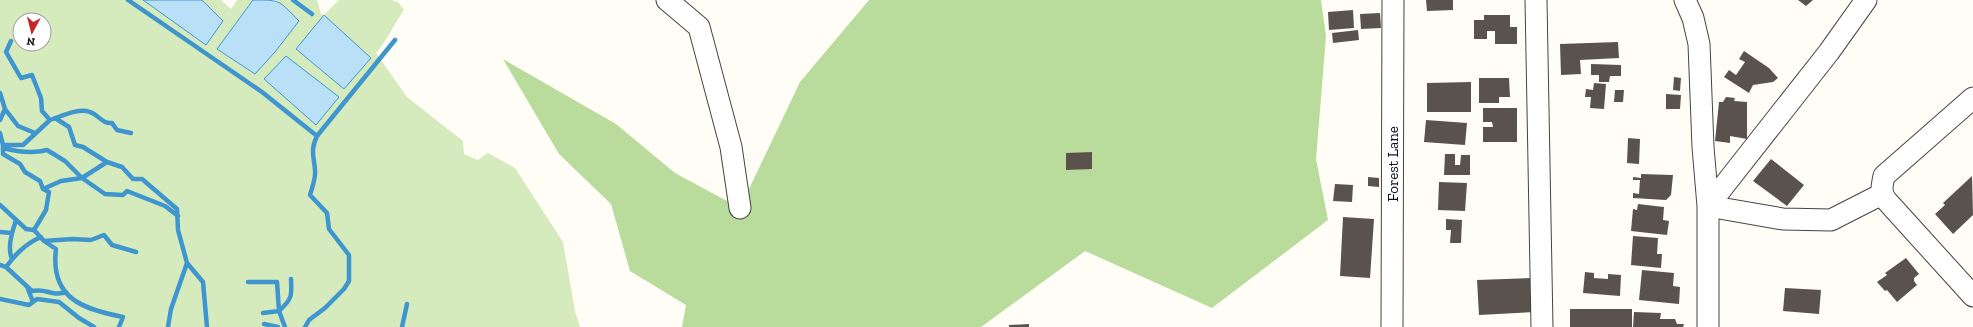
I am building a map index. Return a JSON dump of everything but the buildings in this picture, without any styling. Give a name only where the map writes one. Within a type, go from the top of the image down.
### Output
[{"type":"street","points":[[667,0],[699,27],[731,147],[740,208]]},
{"type":"street","name":"Forest Lane","points":[[1392,327],[1393,0]]},
{"type":"street","points":[[1536,0],[1542,327]]},
{"type":"street","points":[[1685,0],[1693,18],[1699,44],[1702,147],[1708,206],[1708,327]]},
{"type":"street","points":[[1708,206],[1829,52],[1866,0]]},
{"type":"street","points":[[1973,98],[1884,176],[1882,194],[1973,296]]},
{"type":"street","points":[[1708,206],[1783,219],[1831,220],[1882,194]]},
{"type":"green space","points":[[0,0],[143,0],[206,45],[223,21],[202,0],[221,0],[231,9],[237,0],[253,0],[217,49],[280,3],[276,0],[317,0],[321,14],[324,15],[339,0],[391,0],[398,2],[404,10],[384,43],[376,53],[407,97],[463,141],[464,154],[478,160],[488,153],[515,168],[563,242],[575,311],[580,327],[0,327]]},
{"type":"green space","points":[[869,0],[1321,0],[1326,36],[1316,159],[1328,220],[1212,308],[1085,251],[981,327],[682,327],[686,305],[630,271],[611,204],[559,154],[503,59],[616,124],[675,173],[740,208],[800,82]]},
{"type":"water","points":[[143,0],[202,0],[223,21],[206,45]]},
{"type":"water","points":[[253,0],[275,1],[283,5],[299,21],[275,52],[255,74],[217,49]]},
{"type":"water","points":[[324,15],[371,58],[344,89],[296,49]]},
{"type":"water","points":[[286,56],[339,97],[316,125],[264,79]]},
{"type":"waterway","points":[[128,0],[262,92],[317,136],[313,150],[315,176],[310,195],[327,213],[329,229],[349,255],[349,281],[344,289],[325,308],[309,320],[305,327]]},
{"type":"waterway","points":[[293,0],[312,14]]},
{"type":"waterway","points":[[317,136],[395,40]]},
{"type":"waterway","points":[[11,41],[6,52],[21,78],[32,75],[41,98],[42,111],[50,120],[23,145],[3,145],[3,154],[20,164],[25,172],[40,181],[43,189],[49,192],[46,210],[34,230],[44,241],[56,249],[55,266],[58,279],[64,290],[82,305],[94,310],[123,317],[119,327]]},
{"type":"waterway","points":[[0,93],[5,109],[0,120]]},
{"type":"waterway","points":[[5,109],[18,126],[35,133]]},
{"type":"waterway","points":[[53,119],[72,112],[86,111],[93,113],[103,121],[112,123],[117,130],[131,133]]},
{"type":"waterway","points":[[55,118],[69,127],[75,145],[83,147],[107,162],[122,167],[133,179],[142,179],[177,209],[178,230],[187,263],[171,309],[168,327]]},
{"type":"waterway","points":[[0,133],[3,145]]},
{"type":"waterway","points":[[3,148],[25,152],[47,150],[65,161],[82,178],[105,194],[123,195],[127,191],[165,206],[178,216]]},
{"type":"waterway","points":[[43,189],[61,181],[82,178],[107,162]]},
{"type":"waterway","points":[[0,205],[26,229],[34,230]]},
{"type":"waterway","points":[[12,259],[10,245],[16,220]]},
{"type":"waterway","points":[[0,232],[12,233]]},
{"type":"waterway","points":[[44,241],[73,239],[91,240],[104,235],[112,245],[136,252]]},
{"type":"waterway","points":[[6,267],[21,250],[41,237]]},
{"type":"waterway","points":[[187,263],[203,282],[207,327]]},
{"type":"waterway","points":[[0,265],[6,267],[32,291],[37,290],[56,294],[66,292]]},
{"type":"waterway","points":[[279,311],[289,300],[291,279]]},
{"type":"waterway","points":[[248,282],[277,282],[279,311]]},
{"type":"waterway","points":[[28,289],[33,302]]},
{"type":"waterway","points":[[0,299],[29,305],[37,299],[59,302],[79,318],[94,327]]},
{"type":"waterway","points":[[402,327],[407,304]]},
{"type":"waterway","points":[[263,313],[279,311],[285,327]]},
{"type":"waterway","points":[[264,324],[278,327]]}]
